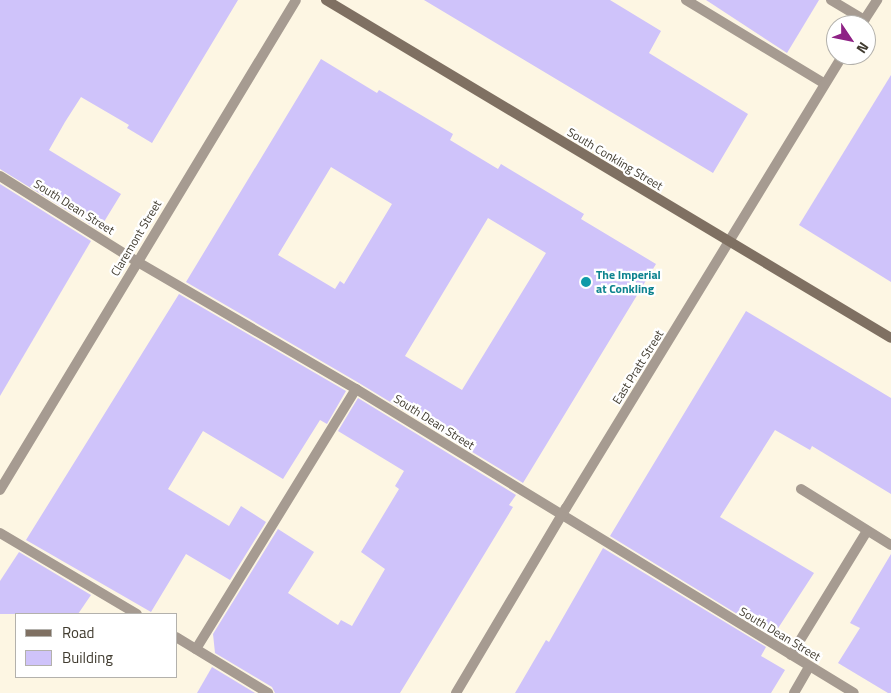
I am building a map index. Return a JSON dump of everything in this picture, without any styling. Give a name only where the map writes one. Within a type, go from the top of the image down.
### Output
[{"type":"street","name":"Claremont Street","points":[[0,490],[136,261],[296,0]]},
{"type":"street","name":"South Conkling Street","points":[[326,0],[891,338]]},
{"type":"street","points":[[686,0],[825,84]]},
{"type":"street","points":[[831,0],[851,15]]},
{"type":"street","points":[[867,15],[876,0]]},
{"type":"street","name":"East Pratt Street","points":[[456,693],[561,516],[837,65]]},
{"type":"street","name":"South Dean Street","points":[[0,176],[136,261],[356,388],[561,516],[854,693]]},
{"type":"street","points":[[196,649],[356,388]]},
{"type":"street","points":[[801,489],[891,545]]},
{"type":"street","points":[[791,655],[867,531]]},
{"type":"street","points":[[0,533],[135,613]]},
{"type":"street","points":[[178,638],[268,693]]},
{"type":"street","points":[[794,693],[810,667]]},
{"type":"building","points":[[0,0],[238,0],[152,143],[127,128],[129,125],[81,97],[65,122],[49,150],[121,194],[99,230],[0,169]]},
{"type":"building","points":[[424,0],[610,0],[661,31],[649,53],[748,114],[713,173]]},
{"type":"building","points":[[706,0],[819,0],[787,53]]},
{"type":"building","name":"The Imperial at Conkling","points":[[321,59],[377,93],[379,90],[453,134],[450,140],[498,169],[501,164],[584,214],[581,219],[656,264],[523,483],[359,383],[186,282]],"holes":[[[331,167],[392,204],[344,284],[340,281],[335,289],[278,255]],[[488,218],[546,253],[462,390],[405,356]]]},
{"type":"building","points":[[891,75],[891,282],[799,225]]},
{"type":"building","points":[[0,184],[91,241],[0,396]]},
{"type":"building","points":[[179,294],[346,391],[327,424],[320,420],[283,479],[203,431],[168,489],[229,526],[241,506],[266,522],[230,580],[186,554],[151,612],[26,540]]},
{"type":"building","points":[[746,311],[891,398],[891,494],[812,446],[810,450],[775,430],[720,517],[814,573],[773,636],[610,536]]},
{"type":"building","points":[[358,398],[516,495],[509,505],[513,507],[400,693],[275,693],[272,687],[215,653],[213,634],[278,529],[314,552],[288,593],[338,625],[341,620],[352,626],[385,569],[361,552],[399,489],[395,486],[404,471],[338,431]]},
{"type":"building","points":[[603,548],[766,647],[761,656],[785,670],[771,693],[515,693],[546,640],[549,642]]},
{"type":"building","points":[[19,552],[91,595],[79,613],[0,614],[0,581]]},
{"type":"building","points":[[891,554],[891,693],[888,693],[838,663],[860,628],[850,623]]},
{"type":"building","points":[[212,667],[255,693],[197,693]]},
{"type":"place","name":"The Imperial at Conkling","points":[[586,282]]}]
